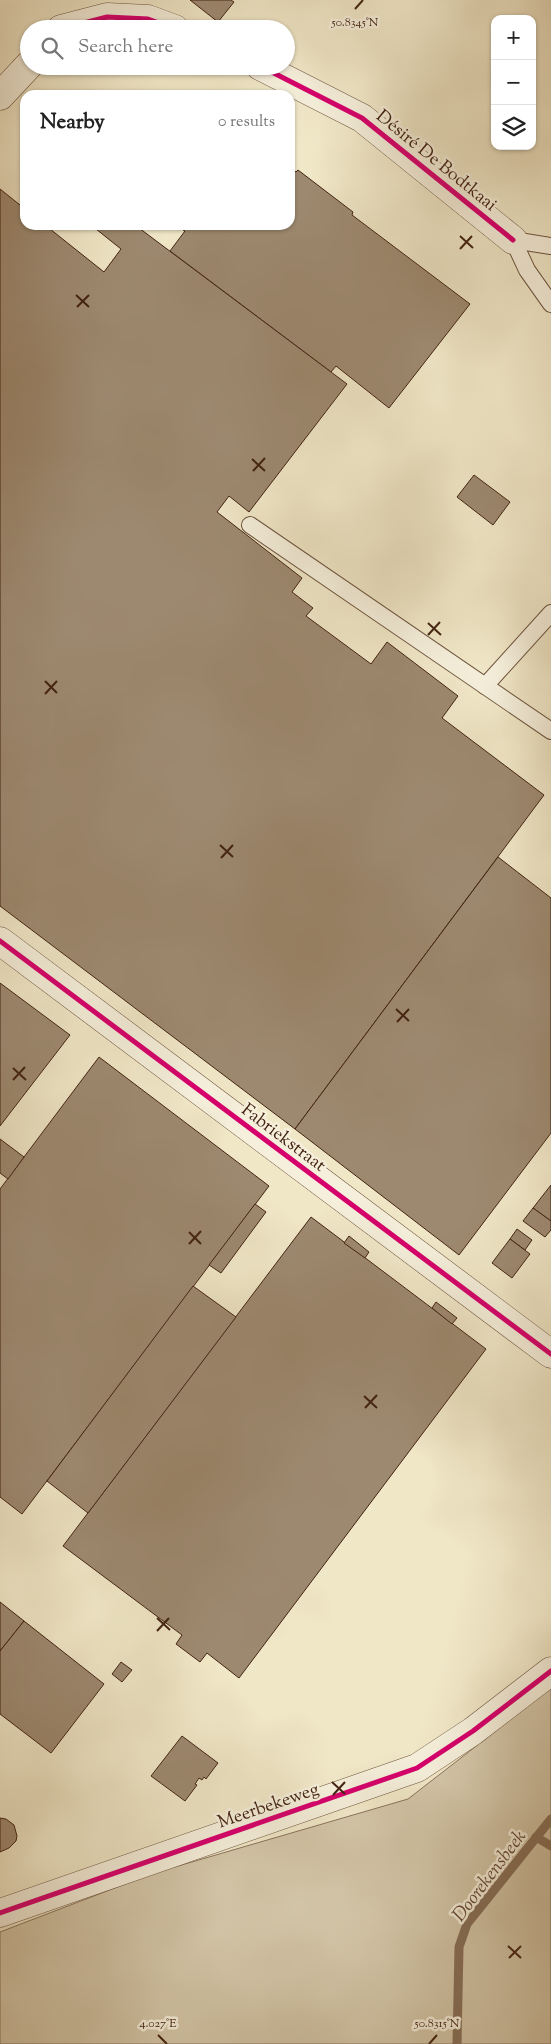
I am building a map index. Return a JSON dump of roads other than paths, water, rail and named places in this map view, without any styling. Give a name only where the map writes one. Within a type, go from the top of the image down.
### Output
[{"type":"street","points":[[96,20],[107,17],[151,20]]},
{"type":"street","points":[[0,96],[20,75]]},
{"type":"street","name":"Désiré De Bodtkaai","points":[[278,75],[362,118],[514,240]]},
{"type":"street","name":"Fabriekstraat","points":[[0,941],[551,1354]]},
{"type":"street","name":"Meerbekeweg","points":[[0,1913],[417,1768],[473,1731],[551,1671]]},
{"type":"lane","points":[[514,240],[551,246]]},
{"type":"lane","points":[[514,240],[527,270],[551,304]]},
{"type":"lane","points":[[250,524],[551,731]]},
{"type":"lane","points":[[485,686],[551,613]]},
{"type":"waterway","name":"Doorekensbeek","points":[[457,2044],[459,1947],[467,1924],[551,1819]]},
{"type":"waterway","points":[[536,1837],[551,1846]]}]
